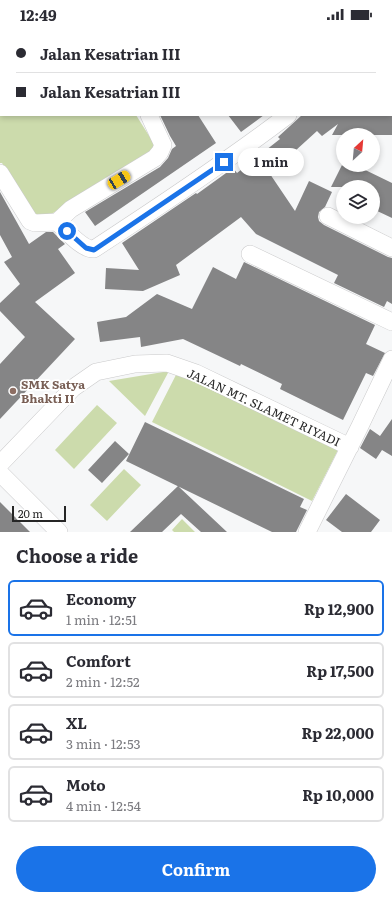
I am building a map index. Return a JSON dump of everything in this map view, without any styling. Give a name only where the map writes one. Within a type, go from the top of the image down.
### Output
[{"type":"street","points":[[0,173],[30,221],[35,223],[57,222],[71,209],[155,158],[163,145],[149,116]]},
{"type":"street","points":[[57,222],[83,246],[90,250],[94,250],[192,185],[287,116]]},
{"type":"street","points":[[328,216],[392,248]]},
{"type":"street","points":[[250,254],[392,322]]},
{"type":"street","points":[[307,532],[392,359]]},
{"type":"street","name":"JALAN MT. SLAMET RIYADI","points":[[0,464],[73,388],[96,372],[135,364],[167,363],[196,372],[350,447]]},
{"type":"street","points":[[0,473],[59,532]]},
{"type":"green space","points":[[0,116],[137,116],[158,150],[38,222],[2,163],[0,163]]},
{"type":"green space","points":[[179,369],[339,448],[312,501],[152,422]]},
{"type":"green space","points":[[169,371],[145,416],[109,381]]},
{"type":"green space","points":[[97,405],[117,423],[74,469],[55,450]]},
{"type":"green space","points":[[124,469],[141,485],[107,521],[90,505]]},
{"type":"green space","points":[[182,519],[195,532],[174,532],[172,530]]},
{"type":"building","points":[[160,116],[199,116],[216,143],[95,226],[85,212],[160,167],[168,158],[172,149],[176,146]]},
{"type":"building","points":[[229,116],[263,116],[241,132]]},
{"type":"building","points":[[301,116],[392,116],[392,135],[380,135],[380,128],[336,128],[336,135],[332,135],[338,124],[322,136],[317,131],[284,161],[286,163],[270,174],[295,211],[309,181],[332,192],[325,207],[319,212],[319,221],[324,225],[392,258],[392,304],[387,301],[384,307],[334,283],[338,275],[256,234],[241,217],[176,265],[180,275],[143,291],[105,289],[106,268],[139,270],[122,243],[196,193],[197,194],[233,168],[237,173],[280,139],[278,137]]},
{"type":"building","points":[[338,172],[369,172],[392,183],[392,218],[380,212],[380,180],[336,180],[336,187],[331,187]]},
{"type":"building","points":[[0,192],[29,244],[46,232],[53,232],[65,244],[58,249],[75,273],[35,302],[75,339],[0,419],[0,364],[25,337],[0,311],[0,303],[20,284],[4,262],[12,257],[0,235]]},
{"type":"building","points":[[244,262],[375,325],[366,344],[385,353],[373,376],[366,373],[343,420],[280,389],[282,384],[241,364],[240,366],[183,339],[141,347],[140,337],[100,342],[97,322],[126,317],[157,294],[192,309],[213,267],[236,279]]},
{"type":"building","points":[[392,419],[392,456],[382,450],[376,459],[360,448],[370,429],[380,436]]},
{"type":"building","points":[[145,422],[304,499],[300,507],[307,510],[296,532],[272,532],[126,461]]},
{"type":"building","points":[[115,441],[129,454],[102,483],[88,470]]},
{"type":"building","points":[[178,486],[227,532],[201,532],[181,514],[162,532],[130,532]]},
{"type":"building","points":[[346,494],[380,520],[371,532],[342,532],[326,520]]},
{"type":"building","points":[[0,502],[30,532],[0,532]]},
{"type":"place","name":"SMK Satya Bhakti II","points":[[13,391]]},
{"type":"route","points":[[67,231],[83,246],[90,250],[94,250],[224,162]]}]
